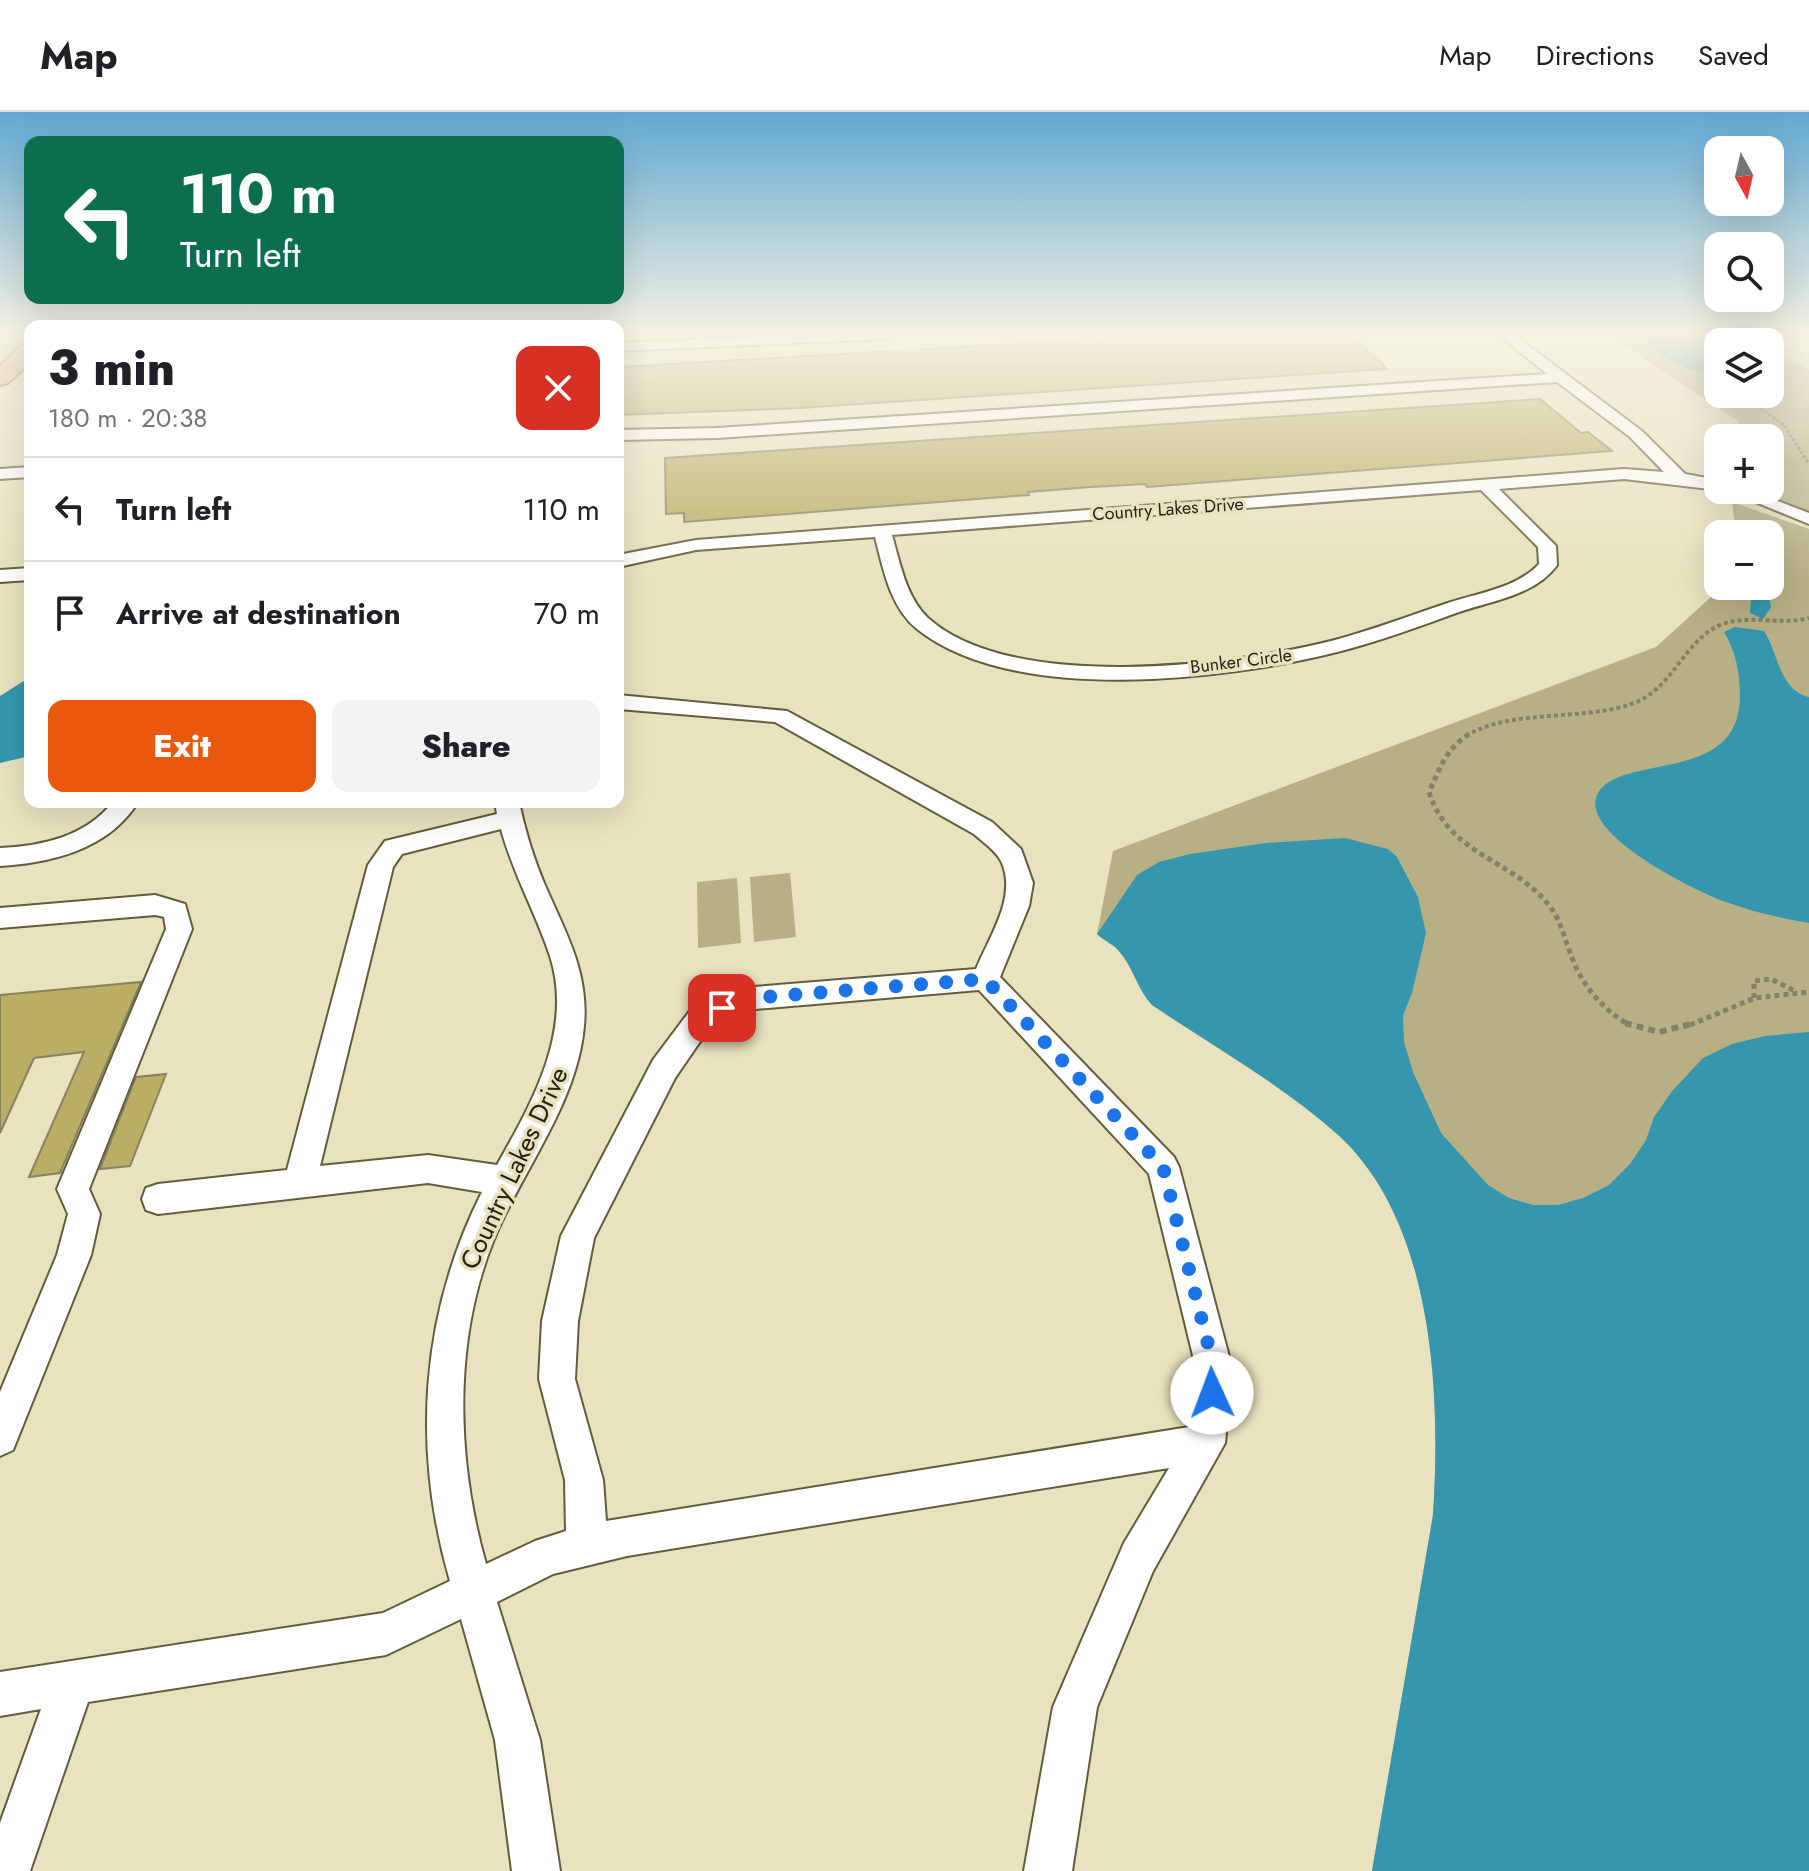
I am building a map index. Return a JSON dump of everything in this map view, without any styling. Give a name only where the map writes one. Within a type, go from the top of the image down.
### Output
[{"type":"street","points":[[624,435],[692,434],[950,417]]},
{"type":"street","points":[[1612,417],[1646,443],[1679,478]]},
{"type":"street","points":[[0,474],[24,472]]},
{"type":"street","name":"Country Lakes Drive","points":[[624,559],[663,549],[1624,474],[1704,482]]},
{"type":"street","name":"Bunker Circle","points":[[882,531],[901,595],[912,613],[930,630],[976,654],[1044,668],[1100,671],[1208,667],[1338,645],[1537,577],[1548,565],[1547,546],[1535,530],[1486,485]]},
{"type":"street","points":[[1770,504],[1809,519]]},
{"type":"street","points":[[0,576],[24,574]]},
{"type":"street","points":[[624,703],[779,716],[812,731],[983,828],[1012,855],[1020,883],[1016,906],[985,979]]},
{"type":"street","points":[[0,857],[65,846],[107,823],[121,808]]},
{"type":"street","points":[[300,1183],[381,865],[394,847],[508,811]]},
{"type":"street","name":"Country Lakes Drive","points":[[508,811],[522,859],[565,955],[572,997],[570,1031],[555,1086],[503,1181],[463,1279],[445,1380],[447,1472],[455,1522],[514,1724],[536,1871]]},
{"type":"street","points":[[0,918],[155,905],[176,911],[179,929],[73,1189],[84,1214],[74,1255],[0,1437]]},
{"type":"street","points":[[985,979],[1163,1167],[1214,1368],[1206,1443],[1138,1557],[1075,1707],[1048,1871]]},
{"type":"street","points":[[587,1546],[584,1480],[557,1379],[560,1321],[578,1236],[664,1069],[702,1016],[741,999],[985,979]]},
{"type":"street","points":[[158,1199],[428,1169],[503,1181]]},
{"type":"street","points":[[0,1694],[386,1634],[549,1555],[627,1536],[1206,1443]]},
{"type":"street","points":[[6,1871],[73,1682]]},
{"type":"path","points":[[1773,417],[1784,425],[1801,456],[1809,464]]},
{"type":"path","points":[[1809,618],[1793,624],[1736,622],[1717,626],[1655,692],[1621,707],[1474,731],[1453,745],[1429,792],[1434,814],[1450,836],[1501,864],[1550,905],[1580,976],[1624,1023],[1646,1031],[1663,1031],[1754,998],[1809,992]]},
{"type":"path","points":[[1754,998],[1754,981],[1771,979],[1798,992]]},
{"type":"shaded area","points":[[1732,417],[1809,417],[1809,515],[1780,504],[1784,504],[1784,424],[1738,424]]},
{"type":"shaded area","points":[[1732,504],[1783,520],[1734,520]]},
{"type":"shaded area","points":[[1784,520],[1809,529],[1809,1871],[1372,1871],[1433,1515],[1435,1416],[1432,1364],[1412,1260],[1394,1212],[1369,1169],[1336,1133],[1269,1082],[1152,1005],[1123,956],[1097,934],[1113,851],[1656,647],[1708,600],[1784,600]]},
{"type":"shaded area","points":[[790,873],[796,937],[754,942],[750,877]]},
{"type":"shaded area","points":[[737,878],[741,943],[698,948],[697,882]]},
{"type":"water","points":[[1751,600],[1770,600],[1771,607],[1763,619],[1750,613]]},
{"type":"water","points":[[1735,627],[1764,631],[1785,679],[1799,693],[1809,697],[1809,923],[1736,906],[1666,873],[1619,840],[1603,823],[1595,806],[1600,790],[1614,779],[1680,762],[1703,754],[1722,742],[1735,724],[1740,696],[1732,647],[1724,632]]},
{"type":"water","points":[[24,681],[24,757],[0,763],[0,696]]},
{"type":"water","points":[[1345,838],[1388,849],[1397,857],[1418,897],[1426,933],[1412,993],[1403,1016],[1404,1042],[1413,1072],[1441,1133],[1488,1185],[1509,1198],[1533,1205],[1558,1205],[1583,1198],[1609,1185],[1630,1164],[1646,1140],[1654,1117],[1673,1090],[1703,1058],[1732,1044],[1765,1036],[1809,1032],[1809,1871],[1372,1871],[1433,1515],[1435,1416],[1432,1364],[1412,1260],[1394,1212],[1369,1169],[1336,1133],[1269,1082],[1152,1005],[1123,956],[1097,934],[1137,875],[1159,862],[1190,854],[1266,843]]},
{"type":"building","points":[[1272,417],[1562,417],[1581,433],[1588,432],[1612,451],[1147,487],[1145,484],[1091,487],[1028,492],[1029,495],[684,522],[684,513],[666,514],[665,458]]},
{"type":"building","points":[[141,982],[60,1173],[29,1177],[84,1052],[34,1058],[0,1133],[0,995]]},
{"type":"building","points":[[166,1074],[130,1166],[100,1169],[136,1077]]},
{"type":"route","points":[[722,1008],[741,999],[985,979],[1011,1010],[1163,1167],[1214,1368],[1212,1393]]}]
